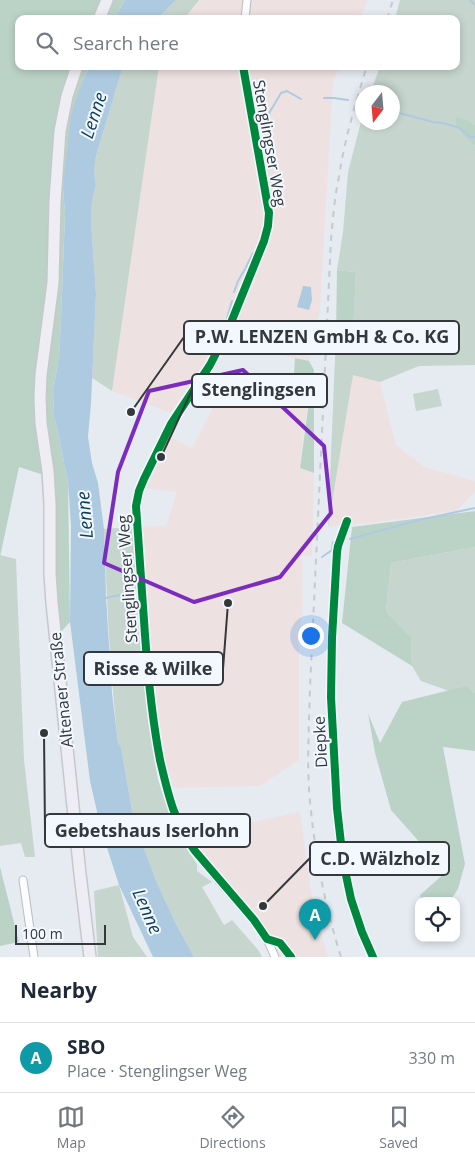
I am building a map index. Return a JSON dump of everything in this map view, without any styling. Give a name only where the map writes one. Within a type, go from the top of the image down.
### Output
[{"type":"main road","points":[[101,15],[108,0]]},
{"type":"main road","name":"Altenaer Straße","points":[[76,70],[67,96],[60,131],[55,201],[53,283],[41,375],[40,398],[48,470],[52,602],[90,957]]},
{"type":"street","points":[[246,15],[248,0]]},
{"type":"street","name":"Stenglingser Weg","points":[[244,70],[269,213],[264,241],[228,330],[210,365],[171,424],[139,490],[136,506],[149,692],[156,739],[167,790],[176,819],[187,840],[219,881],[254,920],[267,939],[275,957]]},
{"type":"street","name":"Diepke","points":[[348,521],[337,552],[332,638],[331,697],[336,808],[342,861],[351,899],[373,957]]},
{"type":"street","points":[[23,880],[34,957]]},
{"type":"highlighted area","points":[[243,370],[324,446],[331,513],[280,577],[194,602],[104,563],[118,472],[149,391]]},
{"type":"shaded area","points":[[176,0],[199,0],[187,15],[161,15]]},
{"type":"shaded area","points":[[199,0],[368,0],[362,15],[187,15]]},
{"type":"shaded area","points":[[400,0],[475,0],[475,125],[469,121],[459,131],[475,146],[475,365],[419,366],[380,382],[353,375],[328,527],[336,334],[353,335],[356,272],[337,270],[343,232],[348,172],[359,130],[400,130],[400,85],[373,85],[379,70],[460,70],[460,15],[396,15]]},
{"type":"shaded area","points":[[122,70],[158,70],[112,391],[92,378],[96,294],[91,222],[92,201],[96,185],[94,171],[96,156]]},
{"type":"shaded area","points":[[158,70],[338,70],[333,84],[320,309],[309,361],[221,342],[209,356],[171,413],[112,391]]},
{"type":"shaded area","points":[[353,374],[380,382],[396,445],[425,467],[475,481],[475,492],[456,511],[328,527]]},
{"type":"shaded area","points":[[438,389],[442,406],[416,411],[413,394]]},
{"type":"shaded area","points":[[221,392],[298,398],[298,401],[308,403],[299,468],[314,474],[312,556],[302,556],[303,606],[299,633],[299,760],[260,786],[166,788],[157,741],[140,527],[166,526],[177,492],[146,488],[170,437],[192,448]]},
{"type":"shaded area","points":[[140,526],[136,599],[146,703],[158,780],[177,835],[197,864],[197,871],[212,882],[202,887],[224,925],[232,920],[262,957],[194,957],[157,883],[134,822],[121,747],[118,743],[115,716],[104,529]]},
{"type":"shaded area","points":[[475,547],[475,693],[466,686],[449,691],[421,681],[412,666],[411,637],[386,611],[391,563]]},
{"type":"shaded area","points":[[0,555],[16,559],[24,760],[35,857],[25,857],[21,843],[0,846]]},
{"type":"shaded area","points":[[300,812],[313,906],[328,957],[274,957],[238,899],[186,836]]},
{"type":"shaded area","points":[[119,885],[133,937],[147,957],[98,957],[94,891]]},
{"type":"green space","points":[[0,0],[125,0],[116,15],[15,15],[15,70],[88,70],[82,82],[63,188],[65,214],[61,320],[59,357],[53,391],[54,417],[68,483],[70,622],[59,634],[55,596],[53,478],[19,467],[0,557]]},
{"type":"green space","points":[[456,117],[475,125],[475,146],[459,130]]},
{"type":"green space","points":[[337,270],[356,272],[353,335],[336,334]]},
{"type":"green space","points":[[295,358],[309,361],[314,370],[314,473],[300,468],[309,402],[308,374],[294,373]]},
{"type":"green space","points":[[475,511],[475,547],[391,563],[386,611],[411,637],[412,666],[342,623],[352,527]]},
{"type":"green space","points":[[466,686],[475,693],[475,751],[443,747],[465,864],[458,889],[453,897],[420,897],[420,895],[446,872],[391,810],[375,753],[368,713],[380,743],[402,702]]},
{"type":"green space","points":[[0,867],[19,942],[0,946]]},
{"type":"water","points":[[125,0],[176,0],[161,15],[116,15]]},
{"type":"water","name":"Lenne","points":[[88,70],[122,70],[96,156],[94,171],[96,185],[92,201],[91,222],[96,294],[88,437],[92,463],[98,483],[104,529],[112,693],[118,743],[121,747],[134,822],[157,883],[194,957],[153,957],[119,885],[101,829],[90,781],[70,622],[71,525],[68,483],[54,417],[53,391],[59,357],[61,320],[65,214],[63,188],[71,115]]},
{"type":"water","points":[[303,286],[311,287],[312,300],[309,310],[297,307]]},
{"type":"waterway","points":[[470,0],[475,5]]},
{"type":"waterway","points":[[258,132],[281,93],[287,91],[301,99]]},
{"type":"waterway","points":[[324,98],[348,100]]},
{"type":"waterway","points":[[400,113],[460,128],[470,137],[475,137]]},
{"type":"waterway","points":[[246,267],[253,253]]},
{"type":"waterway","points":[[234,292],[245,269]]},
{"type":"waterway","points":[[227,318],[232,301]]},
{"type":"waterway","name":"Diepke","points":[[350,539],[419,520],[475,508]]},
{"type":"waterway","name":"Diepke","points":[[322,557],[332,550],[333,542]]},
{"type":"waterway","name":"Diepke","points":[[106,598],[135,592]]},
{"type":"railway","points":[[388,15],[393,0]]},
{"type":"railway","points":[[341,957],[322,884],[309,796],[310,688],[331,239],[343,152],[366,70]]},
{"type":"cycle path","points":[[244,70],[269,213],[268,226],[264,241],[228,330],[210,365],[171,424],[144,479],[136,506],[151,698],[160,760],[173,807],[182,829],[195,851],[254,920],[267,939],[280,943],[291,957]]},
{"type":"cycle path","points":[[347,521],[337,552],[332,638],[331,697],[337,808],[343,861],[351,899],[373,957]]},
{"type":"place","name":"P.W. LENZEN GmbH & Co. KG","points":[[131,412]]},
{"type":"place","name":"Stenglingsen","points":[[161,457]]},
{"type":"place","name":"Risse & Wilke","points":[[228,603]]},
{"type":"place","name":"Gebetshaus Iserlohn","points":[[44,733]]},
{"type":"place","name":"C.D. Wälzholz","points":[[263,906]]},
{"type":"place","name":"SBO","points":[[315,940]]}]
